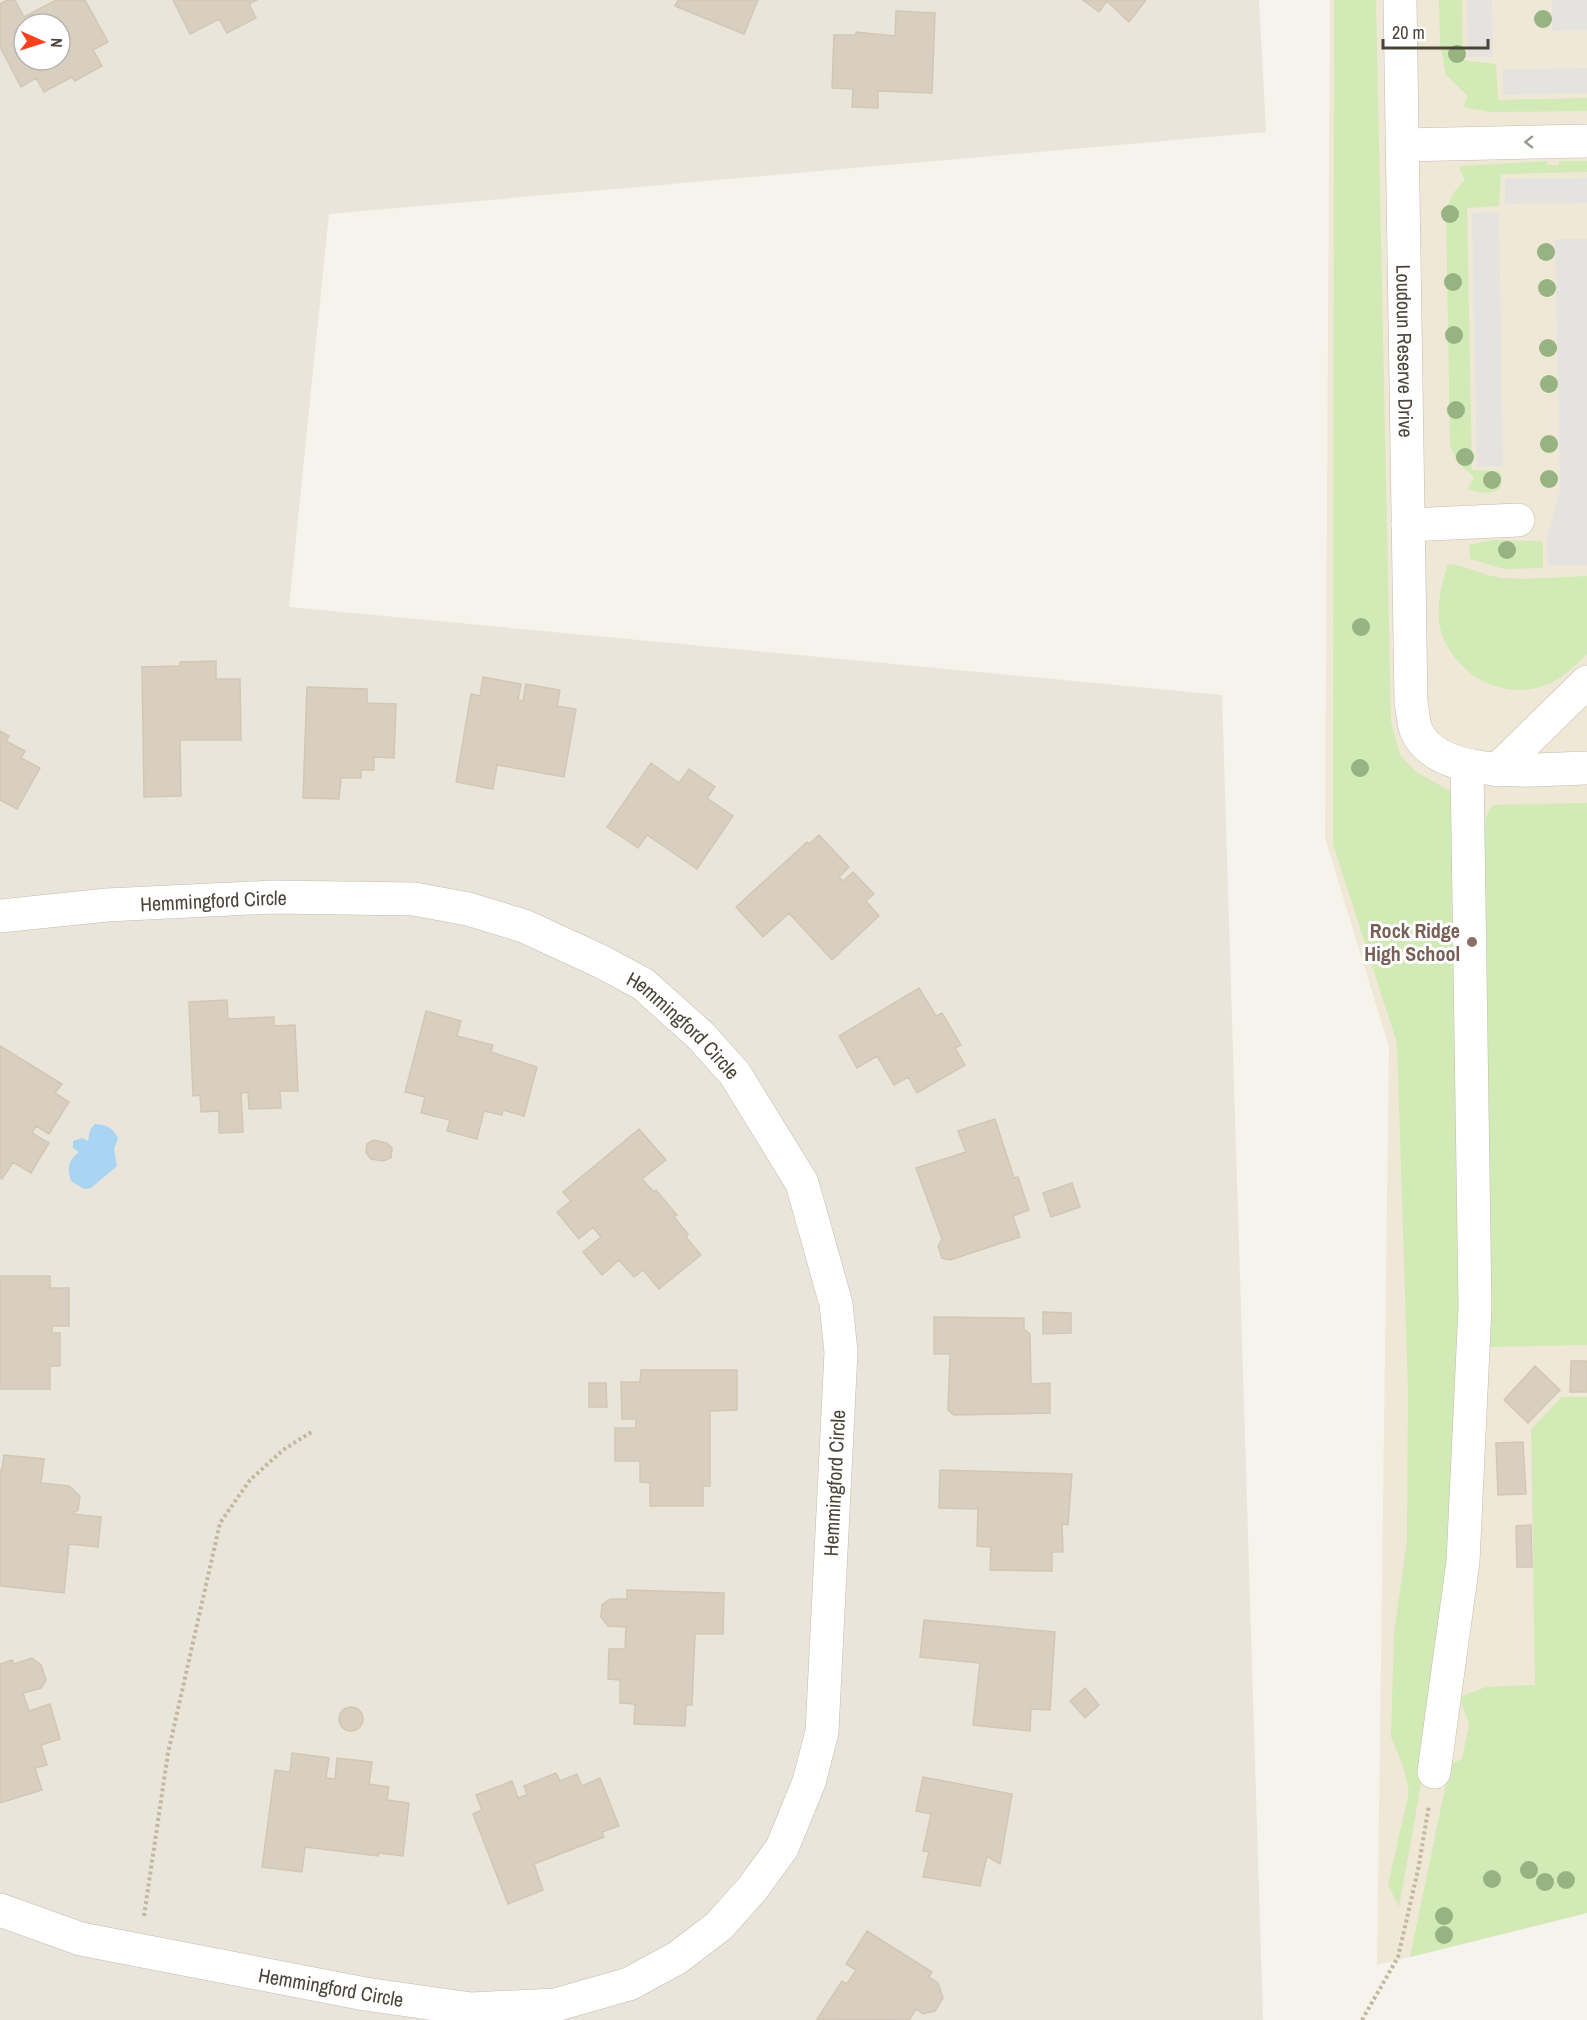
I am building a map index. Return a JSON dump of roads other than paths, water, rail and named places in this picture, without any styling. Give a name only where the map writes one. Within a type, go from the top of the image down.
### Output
[{"type":"street","name":"Loudoun Reserve Drive","points":[[1400,0],[1411,703],[1416,731],[1433,750],[1482,768]]},
{"type":"street","points":[[1403,145],[1587,141]]},
{"type":"street","points":[[1408,525],[1518,520]]},
{"type":"street","points":[[1434,1772],[1463,1562],[1475,1307],[1482,768],[1587,682]]},
{"type":"street","points":[[1482,768],[1587,768]]},
{"type":"street","name":"Hemmingford Circle","points":[[0,916],[107,905],[273,897],[414,899],[468,909],[524,926],[600,961],[643,984],[701,1036],[735,1074],[802,1183],[836,1304],[841,1352],[822,1732],[809,1782],[782,1848],[752,1889],[719,1926],[677,1958],[629,1984],[555,2005],[471,2009],[365,1994],[92,1941],[0,1910]]},
{"type":"water","points":[[95,1124],[109,1127],[118,1138],[114,1149],[117,1166],[91,1188],[84,1189],[71,1181],[69,1168],[71,1161],[79,1152],[73,1148],[73,1141],[82,1138],[88,1141],[90,1130]]},
{"type":"place","name":"Rock Ridge High School","points":[[1472,942]]}]
